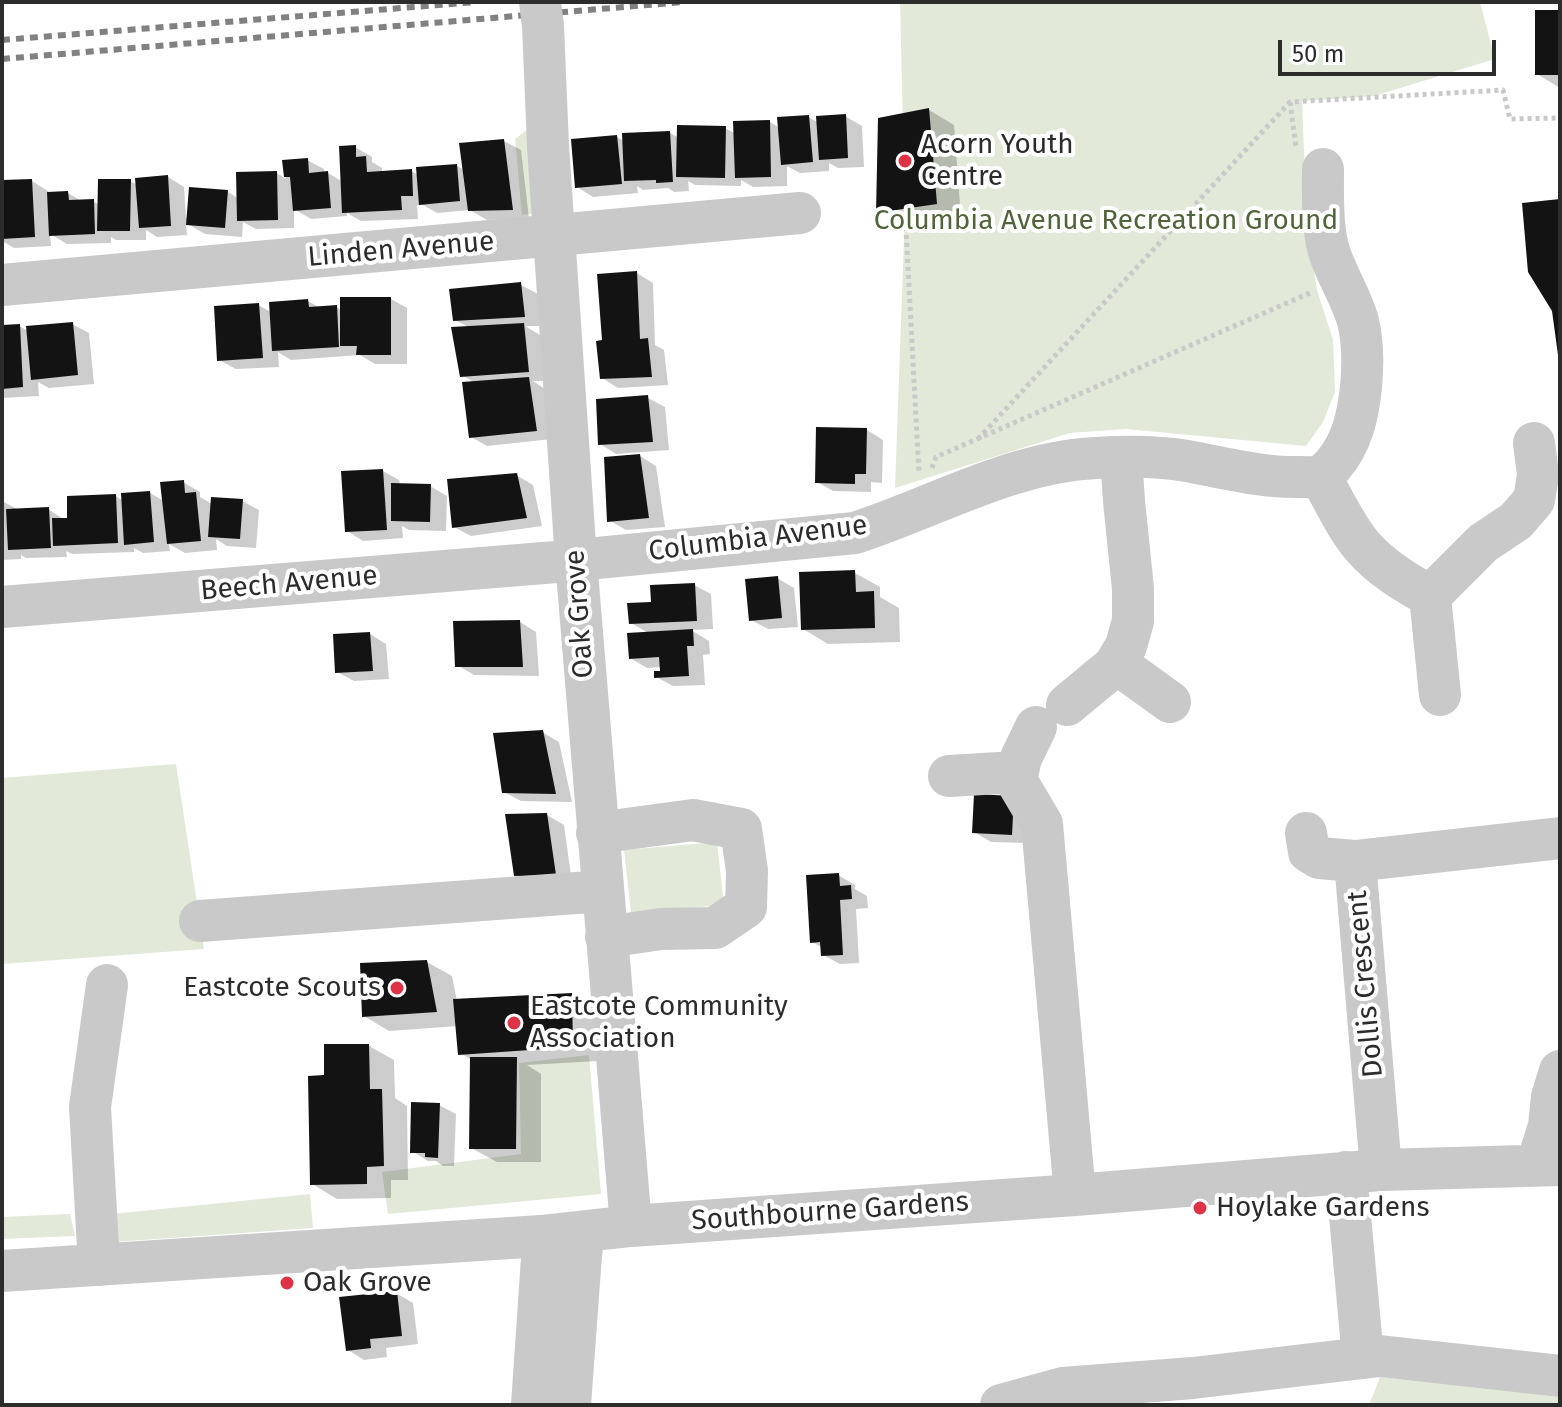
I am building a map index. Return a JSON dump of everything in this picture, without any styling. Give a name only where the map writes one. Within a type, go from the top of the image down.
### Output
[{"type":"street","name":"Oak Grove","points":[[542,14],[576,560],[631,1226]]},
{"type":"street","points":[[1310,158],[1323,202],[1328,246],[1357,320],[1361,351],[1361,384],[1350,441],[1342,455],[1320,476],[1363,548],[1407,584],[1430,596]]},
{"type":"street","name":"Linden Avenue","points":[[2,285],[800,213]]},
{"type":"street","points":[[1430,596],[1483,543],[1516,521],[1534,500],[1538,475],[1534,443]]},
{"type":"street","points":[[1075,1195],[1042,824],[1016,780],[1021,758],[1051,716],[1116,663],[1126,646],[1133,621],[1133,589],[1121,457]]},
{"type":"street","name":"Columbia Avenue","points":[[576,560],[855,533],[896,520],[983,483],[1083,459],[1183,460],[1277,478],[1320,476]]},
{"type":"street","name":"Beech Avenue","points":[[2,607],[576,560]]},
{"type":"street","points":[[1430,596],[1440,695]]},
{"type":"street","points":[[1116,663],[1170,702]]},
{"type":"street","points":[[949,776],[1017,772]]},
{"type":"street","points":[[597,833],[693,820],[741,829],[747,871],[746,907],[715,928],[661,929],[606,937]]},
{"type":"street","points":[[1306,833],[1309,852],[1319,858],[1355,861]]},
{"type":"street","name":"Dollis Crescent","points":[[1363,1358],[1364,1171],[1355,861],[1560,838]]},
{"type":"street","points":[[200,921],[395,892],[603,891]]},
{"type":"street","points":[[99,1265],[90,1107],[107,985]]},
{"type":"street","points":[[1548,1165],[1552,1097],[1560,1071]]},
{"type":"street","name":"Southbourne Gardens","points":[[2,1271],[541,1236],[631,1226],[1364,1171],[1548,1165]]},
{"type":"street","points":[[570,1405],[584,1232]]},
{"type":"street","points":[[532,1405],[541,1236]]},
{"type":"street","points":[[1001,1405],[1063,1388],[1193,1378],[1380,1356],[1560,1376]]},
{"type":"path","points":[[978,439],[1290,102],[1503,90],[1510,119],[1560,118]]},
{"type":"path","points":[[1290,102],[1310,158]]},
{"type":"path","points":[[905,211],[920,479]]},
{"type":"path","points":[[931,469],[936,457],[1317,290]]},
{"type":"green space","name":"Columbia Avenue Recreation Ground","points":[[900,2],[1480,2],[1495,59],[1374,96],[1302,101],[1307,226],[1317,290],[1333,340],[1335,392],[1323,422],[1306,446],[1126,429],[1070,433],[895,488],[905,211]]},
{"type":"green space","points":[[532,126],[542,212],[522,215],[515,139]]},
{"type":"green space","points":[[176,764],[204,949],[2,964],[2,778]]},
{"type":"green space","points":[[717,842],[724,905],[631,913],[624,850]]},
{"type":"green space","points":[[589,1055],[601,1194],[388,1214],[382,1172],[521,1154],[519,1063]]},
{"type":"green space","points":[[310,1194],[313,1228],[114,1242],[112,1214]]},
{"type":"green space","points":[[70,1214],[75,1236],[2,1239],[2,1217]]},
{"type":"green space","points":[[1380,1377],[1560,1394],[1560,1405],[1369,1405]]},
{"type":"building","points":[[1535,10],[1560,10],[1560,75],[1535,75]]},
{"type":"building","name":"Acorn Youth Centre","points":[[929,108],[937,204],[876,213],[878,118]]},
{"type":"building","points":[[846,114],[848,158],[819,160],[816,116]]},
{"type":"building","points":[[809,115],[813,162],[781,165],[777,117]]},
{"type":"building","points":[[770,120],[771,177],[735,178],[733,121]]},
{"type":"building","points":[[677,125],[726,126],[725,178],[676,177]]},
{"type":"building","points":[[670,131],[673,182],[624,181],[622,133]]},
{"type":"building","points":[[617,135],[622,184],[575,188],[571,139]]},
{"type":"building","points":[[504,139],[513,210],[468,211],[459,143]]},
{"type":"building","points":[[356,145],[356,157],[366,156],[367,172],[412,169],[413,196],[401,196],[402,210],[342,213],[339,146]]},
{"type":"building","points":[[308,158],[309,173],[328,171],[331,208],[293,211],[290,177],[284,177],[282,160]]},
{"type":"building","points":[[457,164],[460,201],[419,205],[416,167]]},
{"type":"building","points":[[277,171],[278,220],[237,221],[236,172]]},
{"type":"building","points":[[168,175],[171,226],[139,228],[135,178]]},
{"type":"building","points":[[32,179],[35,237],[2,239],[2,180]]},
{"type":"building","points":[[98,179],[131,179],[130,231],[97,231]]},
{"type":"building","points":[[189,187],[228,190],[225,228],[186,225]]},
{"type":"building","points":[[68,191],[69,200],[94,199],[95,234],[49,236],[47,192]]},
{"type":"building","points":[[1560,199],[1558,355],[1552,311],[1528,272],[1522,203]]},
{"type":"building","points":[[637,271],[640,339],[648,338],[652,377],[600,379],[596,341],[602,340],[597,274]]},
{"type":"building","points":[[521,282],[525,317],[453,321],[449,289]]},
{"type":"building","points":[[340,297],[391,297],[391,355],[356,355],[357,346],[340,346]]},
{"type":"building","points":[[308,299],[309,307],[337,305],[339,347],[272,351],[269,302]]},
{"type":"building","points":[[259,303],[263,358],[217,361],[214,306]]},
{"type":"building","points":[[73,322],[78,375],[31,380],[26,326]]},
{"type":"building","points":[[524,323],[529,372],[460,377],[451,327]]},
{"type":"building","points":[[20,324],[23,387],[2,389],[2,325]]},
{"type":"building","points":[[529,377],[537,431],[469,438],[462,382]]},
{"type":"building","points":[[648,395],[653,442],[598,445],[596,399]]},
{"type":"building","points":[[816,427],[867,428],[866,474],[855,474],[855,484],[815,483]]},
{"type":"building","points":[[640,454],[649,518],[607,522],[604,457]]},
{"type":"building","points":[[383,469],[387,530],[345,532],[341,471]]},
{"type":"building","points":[[517,473],[527,518],[452,528],[447,479]]},
{"type":"building","points":[[184,480],[185,493],[196,492],[201,541],[167,544],[160,482]]},
{"type":"building","points":[[391,483],[431,484],[430,522],[391,521]]},
{"type":"building","points":[[150,491],[154,542],[124,545],[121,493]]},
{"type":"building","points":[[116,494],[118,543],[53,546],[52,518],[67,518],[67,496]]},
{"type":"building","points":[[211,497],[243,499],[240,539],[208,537]]},
{"type":"building","points":[[49,507],[51,548],[8,550],[6,509]]},
{"type":"building","points":[[855,570],[856,592],[874,591],[875,628],[801,630],[799,572]]},
{"type":"building","points":[[778,576],[782,618],[749,621],[745,579]]},
{"type":"building","points":[[695,583],[697,621],[629,624],[627,603],[651,602],[650,585]]},
{"type":"building","points":[[520,620],[523,667],[455,667],[453,621]]},
{"type":"building","points":[[693,629],[694,646],[687,646],[689,676],[654,678],[654,671],[660,671],[659,657],[629,659],[627,633]]},
{"type":"building","points":[[370,632],[373,671],[335,673],[333,634]]},
{"type":"building","points":[[543,730],[556,794],[502,793],[493,733]]},
{"type":"building","points":[[974,794],[1014,796],[1012,835],[972,833]]},
{"type":"building","points":[[547,813],[556,875],[514,876],[505,814]]},
{"type":"building","points":[[839,873],[840,886],[851,885],[852,899],[840,900],[843,955],[821,956],[820,942],[810,943],[806,875]]},
{"type":"building","name":"Eastcote Scouts","points":[[427,960],[437,1012],[362,1017],[360,963]]},
{"type":"building","name":"Eastcote Community Association","points":[[572,993],[573,1047],[458,1055],[453,999]]},
{"type":"building","points":[[324,1044],[369,1044],[370,1089],[382,1089],[384,1166],[367,1167],[367,1184],[310,1185],[308,1076],[324,1075]]},
{"type":"building","points":[[470,1057],[517,1057],[516,1149],[469,1149]]},
{"type":"building","points":[[411,1102],[440,1103],[438,1158],[425,1157],[425,1153],[410,1153]]},
{"type":"building","points":[[397,1291],[402,1336],[370,1339],[371,1348],[346,1351],[339,1297]]},
{"type":"railway","points":[[2,40],[476,2]]},
{"type":"railway","points":[[2,59],[684,2]]},
{"type":"place","name":"Acorn Youth Centre","points":[[905,161]]},
{"type":"place","name":"Eastcote Scouts","points":[[397,988]]},
{"type":"place","name":"Eastcote Community Association","points":[[514,1023]]},
{"type":"place","name":"Hoylake Gardens","points":[[1200,1208]]},
{"type":"place","name":"Oak Grove","points":[[287,1283]]}]
